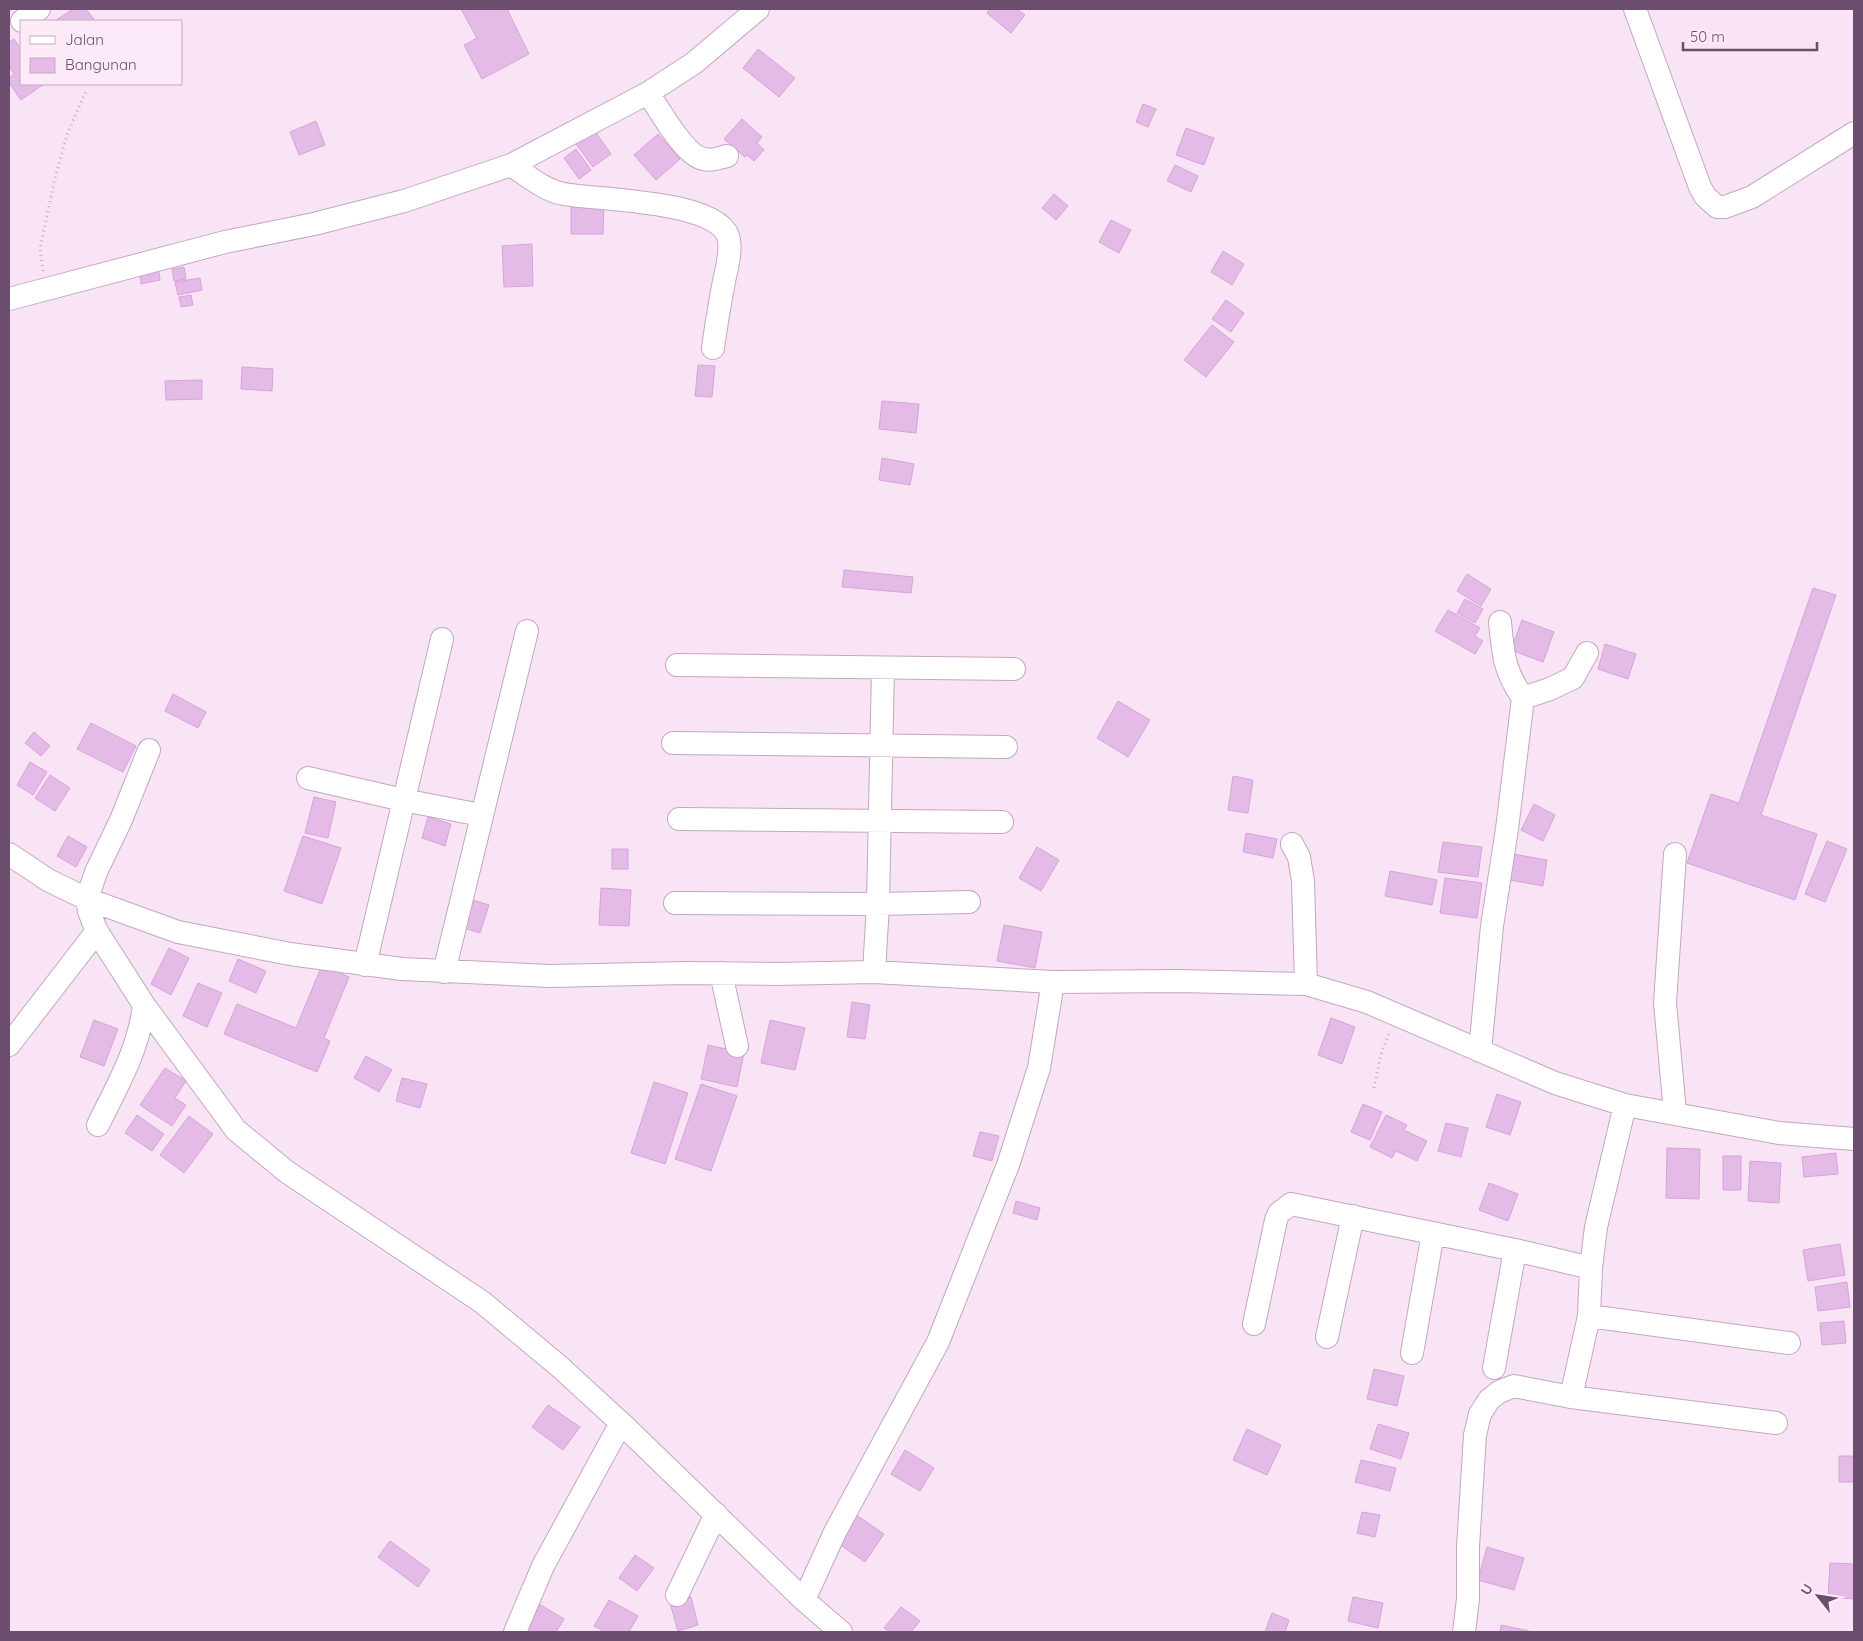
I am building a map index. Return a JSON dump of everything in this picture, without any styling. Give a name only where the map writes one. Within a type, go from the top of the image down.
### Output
[{"type":"street","points":[[25,20],[39,9]]},
{"type":"street","points":[[9,299],[225,242],[314,224],[404,201],[511,165],[648,93],[694,63],[758,9]]},
{"type":"street","points":[[1635,9],[1700,186],[1705,196],[1717,207],[1725,207],[1752,197],[1854,133]]},
{"type":"street","points":[[9,31],[20,23]]},
{"type":"street","points":[[648,93],[690,152],[704,160],[715,160],[727,156]]},
{"type":"street","points":[[511,165],[551,190],[564,194],[644,202],[686,211],[713,219],[722,225],[728,233],[728,256],[713,348]]},
{"type":"street","points":[[1480,1051],[1492,926],[1507,829],[1523,698],[1514,686],[1504,662],[1500,622]]},
{"type":"street","points":[[444,972],[527,630]]},
{"type":"street","points":[[364,965],[442,638]]},
{"type":"street","points":[[1523,698],[1573,678],[1587,653]]},
{"type":"street","points":[[677,665],[1014,669]]},
{"type":"street","points":[[874,972],[878,904],[883,668]]},
{"type":"street","points":[[673,743],[1006,747]]},
{"type":"street","points":[[150,750],[121,820],[96,872],[87,900],[97,931],[144,1005],[236,1130],[254,1147],[287,1172],[482,1302],[560,1367],[621,1423],[804,1600],[841,1632]]},
{"type":"street","points":[[308,778],[481,816]]},
{"type":"street","points":[[680,819],[1002,822]]},
{"type":"street","points":[[1292,844],[1299,858],[1303,882],[1306,984]]},
{"type":"street","points":[[9,854],[48,880],[87,900],[178,932],[290,954],[364,965],[444,972],[550,976],[874,972],[1053,982],[1180,981],[1306,984],[1367,1002],[1555,1083],[1625,1105],[1675,1112],[1779,1133],[1854,1139]]},
{"type":"street","points":[[1675,854],[1665,1003],[1675,1112]]},
{"type":"street","points":[[675,903],[878,904],[969,902]]},
{"type":"street","points":[[9,1045],[97,931]]},
{"type":"street","points":[[721,973],[737,1046]]},
{"type":"street","points":[[804,1600],[835,1532],[942,1333],[1008,1165],[1039,1068],[1053,982]]},
{"type":"street","points":[[98,1126],[130,1061],[139,1037],[144,1005]]},
{"type":"street","points":[[1571,1397],[1589,1316],[1591,1268],[1596,1227],[1625,1105]]},
{"type":"street","points":[[1254,1324],[1279,1213],[1292,1204],[1515,1250],[1591,1268]]},
{"type":"street","points":[[1327,1337],[1353,1216]]},
{"type":"street","points":[[1412,1353],[1433,1233]]},
{"type":"street","points":[[1494,1368],[1515,1250]]},
{"type":"street","points":[[1589,1316],[1789,1343]]},
{"type":"street","points":[[1464,1632],[1468,1599],[1468,1547],[1475,1434],[1480,1414],[1489,1400],[1499,1392],[1514,1386],[1571,1397],[1776,1422]]},
{"type":"street","points":[[514,1632],[544,1566],[621,1423]]},
{"type":"street","points":[[677,1595],[716,1514]]},
{"type":"path","points":[[44,289],[40,249],[55,178],[68,132],[87,89]]},
{"type":"path","points":[[1374,1088],[1381,1054],[1398,1015]]},
{"type":"building","points":[[73,9],[86,9],[94,20],[56,20]]},
{"type":"building","points":[[461,9],[507,9],[529,54],[482,79],[464,45],[477,38]]},
{"type":"building","points":[[990,9],[1017,9],[1025,15],[1011,33],[987,13]]},
{"type":"building","points":[[14,39],[20,48],[20,85],[43,85],[21,100],[9,83],[9,78],[14,74],[9,66],[9,42]]},
{"type":"building","points":[[758,49],[795,78],[779,97],[743,68]]},
{"type":"building","points":[[1143,104],[1156,109],[1148,127],[1136,122]]},
{"type":"building","points":[[742,119],[762,137],[757,143],[764,150],[754,161],[747,155],[745,157],[724,139]]},
{"type":"building","points":[[316,121],[325,145],[299,155],[290,132]]},
{"type":"building","points":[[592,127],[611,154],[593,167],[573,140]]},
{"type":"building","points":[[1186,128],[1214,138],[1204,165],[1176,155]]},
{"type":"building","points":[[658,134],[680,159],[656,180],[634,155]]},
{"type":"building","points":[[576,149],[591,170],[579,179],[564,158]]},
{"type":"building","points":[[1175,165],[1198,176],[1191,192],[1167,181]]},
{"type":"building","points":[[1054,194],[1068,206],[1056,220],[1042,208]]},
{"type":"building","points":[[571,203],[604,203],[603,234],[571,234]]},
{"type":"building","points":[[1111,220],[1131,230],[1119,253],[1099,242]]},
{"type":"building","points":[[532,244],[533,286],[504,287],[502,246]]},
{"type":"building","points":[[1223,251],[1244,264],[1232,285],[1211,272]]},
{"type":"building","points":[[158,266],[160,280],[141,284],[139,269]]},
{"type":"building","points":[[184,267],[186,279],[174,281],[172,269]]},
{"type":"building","points":[[200,278],[202,290],[178,295],[175,282]]},
{"type":"building","points":[[191,295],[193,305],[181,307],[179,297]]},
{"type":"building","points":[[1226,300],[1244,313],[1231,332],[1212,319]]},
{"type":"building","points":[[1212,325],[1234,342],[1206,377],[1184,360]]},
{"type":"building","points":[[698,365],[715,366],[712,397],[695,396]]},
{"type":"building","points":[[242,367],[273,369],[272,391],[241,389]]},
{"type":"building","points":[[202,380],[202,399],[166,400],[165,381]]},
{"type":"building","points":[[882,401],[919,404],[916,433],[879,429]]},
{"type":"building","points":[[882,458],[914,464],[910,485],[879,480]]},
{"type":"building","points":[[844,570],[913,577],[911,593],[842,587]]},
{"type":"building","points":[[1467,574],[1491,589],[1481,606],[1457,591]]},
{"type":"building","points":[[1813,588],[1836,595],[1761,815],[1817,834],[1795,900],[1687,863],[1711,794],[1739,803]]},
{"type":"building","points":[[1465,599],[1483,609],[1475,623],[1457,613]]},
{"type":"building","points":[[1448,610],[1480,628],[1475,636],[1483,641],[1475,654],[1435,631]]},
{"type":"building","points":[[1522,620],[1554,632],[1543,662],[1511,650]]},
{"type":"building","points":[[1605,644],[1636,654],[1628,679],[1598,669]]},
{"type":"building","points":[[173,694],[206,712],[198,728],[165,711]]},
{"type":"building","points":[[1118,701],[1150,720],[1128,757],[1097,738]]},
{"type":"building","points":[[91,723],[136,746],[123,772],[77,749]]},
{"type":"building","points":[[34,732],[50,746],[41,756],[25,743]]},
{"type":"building","points":[[30,762],[47,772],[33,795],[17,785]]},
{"type":"building","points":[[50,775],[70,788],[55,811],[35,798]]},
{"type":"building","points":[[1233,776],[1253,780],[1248,813],[1228,810]]},
{"type":"building","points":[[314,797],[336,802],[328,838],[305,833]]},
{"type":"building","points":[[1534,804],[1555,815],[1543,841],[1521,830]]},
{"type":"building","points":[[428,817],[451,824],[445,846],[422,838]]},
{"type":"building","points":[[1246,833],[1277,839],[1273,858],[1243,852]]},
{"type":"building","points":[[68,836],[87,847],[76,867],[57,856]]},
{"type":"building","points":[[303,836],[341,848],[322,904],[284,891]]},
{"type":"building","points":[[1827,841],[1847,849],[1825,902],[1805,894]]},
{"type":"building","points":[[1443,842],[1482,847],[1478,877],[1438,872]]},
{"type":"building","points":[[1037,847],[1059,860],[1041,891],[1019,878]]},
{"type":"building","points":[[612,849],[628,849],[628,869],[612,869]]},
{"type":"building","points":[[1508,853],[1547,860],[1543,886],[1504,879]]},
{"type":"building","points":[[1390,871],[1437,880],[1432,905],[1385,896]]},
{"type":"building","points":[[1445,878],[1482,883],[1477,918],[1440,913]]},
{"type":"building","points":[[601,888],[631,890],[629,926],[599,925]]},
{"type":"building","points":[[467,898],[489,905],[480,933],[458,926]]},
{"type":"building","points":[[1004,925],[1042,932],[1035,968],[997,961]]},
{"type":"building","points":[[169,948],[189,958],[171,995],[151,984]]},
{"type":"building","points":[[238,959],[266,971],[256,993],[229,981]]},
{"type":"building","points":[[322,965],[349,977],[324,1038],[330,1041],[317,1072],[224,1034],[237,1004],[296,1028]]},
{"type":"building","points":[[198,983],[222,993],[207,1027],[183,1016]]},
{"type":"building","points":[[852,1002],[870,1005],[865,1039],[847,1037]]},
{"type":"building","points":[[1331,1018],[1355,1027],[1342,1064],[1318,1055]]},
{"type":"building","points":[[94,1020],[118,1029],[104,1066],[80,1057]]},
{"type":"building","points":[[770,1020],[805,1028],[795,1070],[761,1063]]},
{"type":"building","points":[[708,1045],[744,1053],[737,1087],[701,1079]]},
{"type":"building","points":[[366,1056],[392,1070],[379,1092],[354,1078]]},
{"type":"building","points":[[165,1068],[186,1081],[175,1098],[186,1105],[172,1126],[140,1105]]},
{"type":"building","points":[[402,1078],[427,1084],[420,1108],[396,1101]]},
{"type":"building","points":[[654,1082],[688,1093],[665,1164],[631,1153]]},
{"type":"building","points":[[701,1084],[737,1096],[711,1171],[675,1159]]},
{"type":"building","points":[[1497,1094],[1521,1102],[1510,1135],[1486,1127]]},
{"type":"building","points":[[1363,1104],[1382,1112],[1370,1140],[1351,1132]]},
{"type":"building","points":[[137,1115],[164,1134],[152,1151],[125,1133]]},
{"type":"building","points":[[1386,1115],[1407,1125],[1404,1130],[1427,1141],[1417,1161],[1396,1151],[1392,1158],[1370,1147]]},
{"type":"building","points":[[189,1116],[213,1134],[184,1173],[160,1155]]},
{"type":"building","points":[[1446,1123],[1468,1128],[1461,1157],[1438,1151]]},
{"type":"building","points":[[980,1132],[999,1136],[992,1161],[973,1156]]},
{"type":"building","points":[[1667,1148],[1700,1149],[1699,1199],[1666,1198]]},
{"type":"building","points":[[1836,1153],[1838,1174],[1804,1177],[1802,1157]]},
{"type":"building","points":[[1723,1156],[1741,1156],[1741,1190],[1723,1190]]},
{"type":"building","points":[[1750,1161],[1781,1163],[1779,1203],[1748,1201]]},
{"type":"building","points":[[1489,1183],[1518,1194],[1508,1221],[1479,1210]]},
{"type":"building","points":[[1016,1201],[1040,1208],[1037,1220],[1013,1213]]},
{"type":"building","points":[[1840,1244],[1845,1275],[1808,1281],[1803,1250]]},
{"type":"building","points":[[1847,1282],[1850,1307],[1818,1311],[1815,1287]]},
{"type":"building","points":[[1844,1321],[1846,1343],[1822,1345],[1820,1323]]},
{"type":"building","points":[[1374,1369],[1404,1376],[1397,1406],[1367,1399]]},
{"type":"building","points":[[548,1405],[580,1427],[563,1450],[532,1427]]},
{"type":"building","points":[[1378,1424],[1409,1433],[1401,1459],[1370,1449]]},
{"type":"building","points":[[1247,1429],[1281,1445],[1267,1475],[1233,1460]]},
{"type":"building","points":[[905,1450],[934,1468],[920,1491],[891,1474]]},
{"type":"building","points":[[1839,1456],[1854,1456],[1854,1482],[1839,1482]]},
{"type":"building","points":[[1361,1460],[1396,1468],[1390,1491],[1355,1482]]},
{"type":"building","points":[[1362,1512],[1380,1515],[1375,1537],[1357,1533]]},
{"type":"building","points":[[855,1514],[884,1534],[865,1562],[836,1542]]},
{"type":"building","points":[[390,1541],[430,1570],[418,1587],[378,1557]]},
{"type":"building","points":[[1487,1547],[1524,1558],[1514,1590],[1478,1580]]},
{"type":"building","points":[[635,1555],[654,1568],[637,1591],[619,1578]]},
{"type":"building","points":[[1830,1563],[1854,1564],[1854,1599],[1828,1597]]},
{"type":"building","points":[[691,1597],[698,1625],[678,1631],[670,1603]]},
{"type":"building","points":[[1353,1597],[1383,1603],[1378,1628],[1348,1621]]},
{"type":"building","points":[[609,1600],[638,1616],[629,1632],[605,1632],[594,1626]]},
{"type":"building","points":[[539,1604],[564,1619],[556,1632],[528,1632],[523,1629]]},
{"type":"building","points":[[901,1607],[920,1621],[911,1632],[890,1632],[884,1628]]},
{"type":"building","points":[[1272,1613],[1289,1620],[1285,1632],[1265,1632]]},
{"type":"building","points":[[1501,1625],[1529,1631],[1500,1632]]}]
